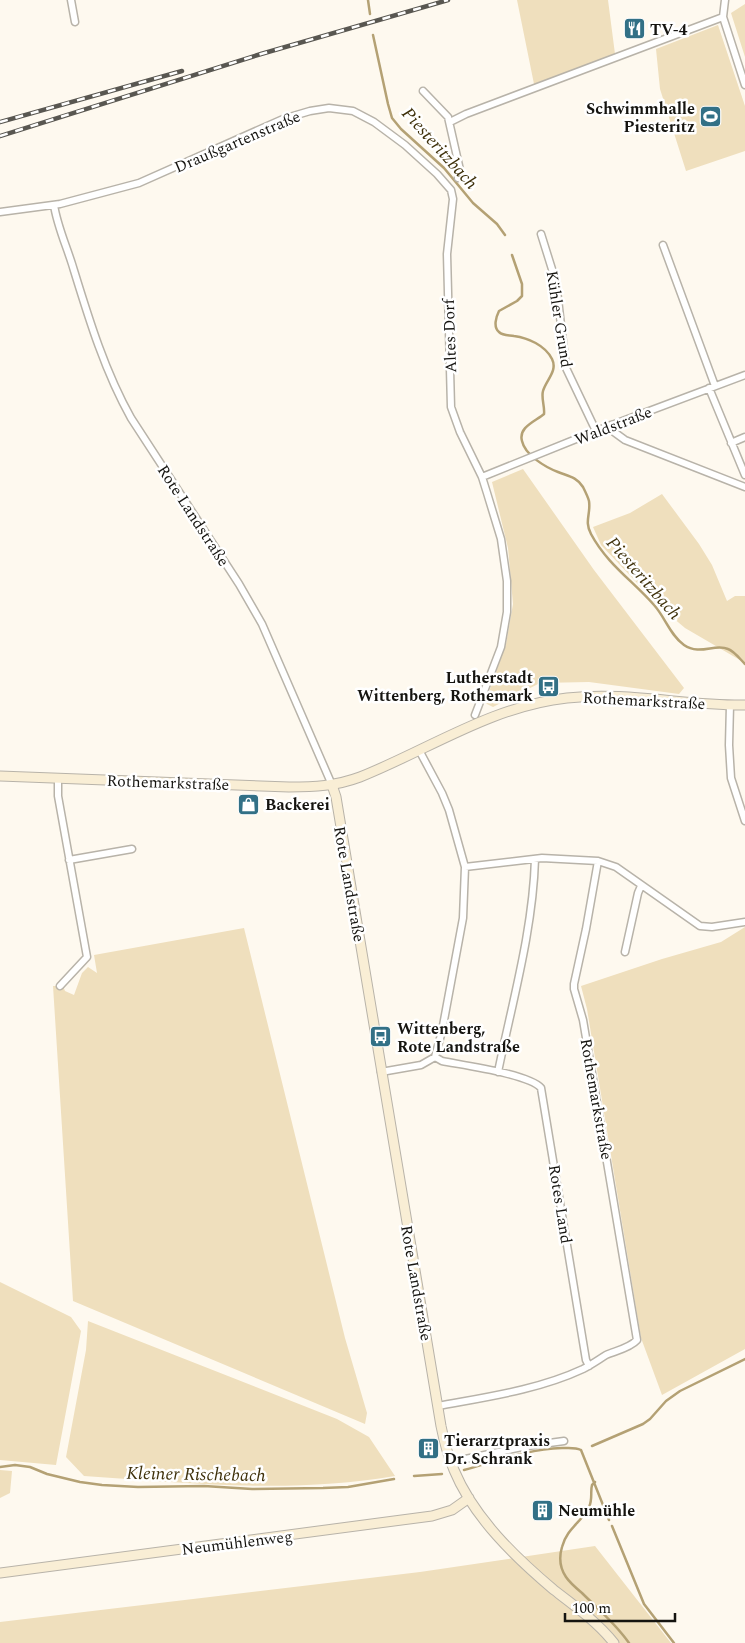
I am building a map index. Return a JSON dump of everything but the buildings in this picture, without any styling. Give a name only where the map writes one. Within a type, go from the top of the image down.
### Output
[{"type":"street","points":[[71,0],[75,22]]},
{"type":"street","points":[[725,0],[723,17],[745,85]]},
{"type":"street","points":[[450,122],[466,114],[723,17]]},
{"type":"street","points":[[423,91],[450,122],[460,170],[458,178]]},
{"type":"street","name":"Draußgartenstraße","points":[[0,212],[54,205],[139,183],[284,119],[310,110],[329,108],[353,111],[374,122],[426,163],[451,190]]},
{"type":"street","name":"Altes Dorf","points":[[451,190],[453,199],[448,230],[447,265],[452,407],[460,432],[482,477]]},
{"type":"street","name":"Rote Landstraße","points":[[54,205],[84,302],[108,371],[120,397],[131,418],[258,617],[336,797],[438,1406],[450,1462],[457,1478],[494,1533],[513,1553],[601,1628],[614,1643]]},
{"type":"street","name":"Kühler Grund","points":[[541,234],[556,282],[566,368],[596,431]]},
{"type":"street","points":[[663,245],[731,443],[745,476]]},
{"type":"street","name":"Waldstraße","points":[[482,477],[596,431],[745,375]]},
{"type":"street","points":[[612,425],[614,432],[624,440],[745,486]]},
{"type":"street","points":[[731,443],[745,438]]},
{"type":"street","points":[[475,715],[499,655],[508,599],[501,539],[482,477]]},
{"type":"street","name":"Rothemarkstraße","points":[[0,776],[289,787],[332,785],[367,774],[502,713],[553,700],[605,696],[745,705]]},
{"type":"street","points":[[730,705],[730,771],[734,790],[745,821]]},
{"type":"street","points":[[382,1072],[421,1065],[435,1056],[442,1031],[462,918],[465,867],[449,810],[419,750]]},
{"type":"street","points":[[58,778],[58,791],[69,860],[88,957],[60,986]]},
{"type":"street","points":[[69,860],[132,849]]},
{"type":"street","points":[[465,867],[535,859],[598,861],[616,867],[700,926],[712,927],[745,922]]},
{"type":"street","points":[[498,1072],[529,916],[535,859]]},
{"type":"street","name":"Rothemarkstraße","points":[[589,1366],[636,1340],[583,1020],[574,989],[598,861]]},
{"type":"street","points":[[625,952],[638,892],[641,886]]},
{"type":"street","name":"Rotes Land","points":[[435,1056],[442,1060],[498,1072],[535,1083],[541,1088],[589,1366]]},
{"type":"street","points":[[438,1406],[506,1394],[589,1366]]},
{"type":"street","points":[[450,1462],[526,1446],[564,1441]]},
{"type":"street","name":"Neumühlenweg","points":[[0,1573],[432,1516],[452,1510],[470,1498]]},
{"type":"shaded area","points":[[517,0],[608,0],[615,54],[534,84]]},
{"type":"shaded area","points":[[745,4],[745,57],[731,13]]},
{"type":"shaded area","points":[[718,25],[745,106],[745,151],[686,171],[660,89],[656,49]]},
{"type":"shaded area","points":[[523,469],[594,570],[684,688],[679,694],[589,682],[540,683],[493,707],[485,703],[506,644],[513,604],[508,548],[492,482]]},
{"type":"shaded area","points":[[662,494],[712,565],[727,601],[735,596],[745,596],[745,663],[685,628],[659,606],[601,545],[593,527],[630,513]]},
{"type":"shaded area","points":[[745,927],[745,1349],[662,1395],[641,1338],[587,1009],[581,986],[721,942]]},
{"type":"shaded area","points":[[244,928],[345,1338],[367,1413],[365,1424],[73,1301],[53,986],[63,986],[65,991],[74,995],[82,973],[88,967],[97,973],[94,955]]},
{"type":"shaded area","points":[[0,1282],[71,1317],[81,1331],[56,1465],[0,1460]]},
{"type":"shaded area","points":[[88,1321],[337,1419],[369,1437],[395,1476],[317,1485],[278,1486],[201,1484],[84,1476],[66,1457],[86,1350]]},
{"type":"shaded area","points":[[0,1470],[12,1471],[10,1493],[0,1498]]},
{"type":"shaded area","points":[[595,1546],[671,1643],[0,1643],[0,1622],[420,1572]]},
{"type":"waterway","name":"Piesteritzbach","points":[[368,0],[370,14]]},
{"type":"waterway","name":"Piesteritzbach","points":[[373,35],[392,118],[401,129],[444,168],[473,203],[497,224],[505,235]]},
{"type":"waterway","name":"Piesteritzbach","points":[[512,255],[522,284],[522,296],[499,311],[496,319],[497,330],[502,334],[525,338],[541,346],[552,359],[554,368],[543,391],[544,414],[525,428],[521,436],[524,446],[531,456],[542,464],[572,477],[581,484],[589,501],[589,529],[597,545],[612,563],[654,605],[679,641],[690,648],[702,650],[718,647],[728,649],[735,653],[745,664]]},
{"type":"waterway","points":[[592,1446],[643,1424],[666,1401],[680,1391],[745,1359]]},
{"type":"waterway","name":"Kleiner Rischebach","points":[[464,1470],[537,1451],[570,1448],[581,1450]]},
{"type":"waterway","name":"Kleiner Rischebach","points":[[581,1450],[609,1520]]},
{"type":"waterway","name":"Kleiner Rischebach","points":[[0,1467],[15,1465],[30,1467],[47,1474],[80,1482],[138,1487],[323,1488],[348,1487],[394,1479]]},
{"type":"waterway","name":"Kleiner Rischebach","points":[[414,1476],[442,1474]]},
{"type":"waterway","points":[[595,1482],[592,1485],[589,1507],[564,1540],[561,1566],[569,1581],[613,1623],[629,1643]]},
{"type":"waterway","name":"Kleiner Rischebach","points":[[612,1526],[644,1604],[674,1643]]},
{"type":"railway","points":[[0,136],[261,54],[448,0]]},
{"type":"railway","points":[[0,122],[182,71]]},
{"type":"place","name":"TV-4","points":[[634,29]]},
{"type":"place","name":"Schwimmhalle Piesteritz","points":[[711,117]]},
{"type":"place","name":"Lutherstadt Wittenberg, Rothemark","points":[[549,686]]},
{"type":"place","name":"Backerei","points":[[249,804]]},
{"type":"place","name":"Wittenberg, Rote Landstraße","points":[[381,1037]]},
{"type":"place","name":"Tierarztpraxis Dr. Schrank","points":[[428,1449]]},
{"type":"place","name":"Neumühle","points":[[542,1510]]}]
